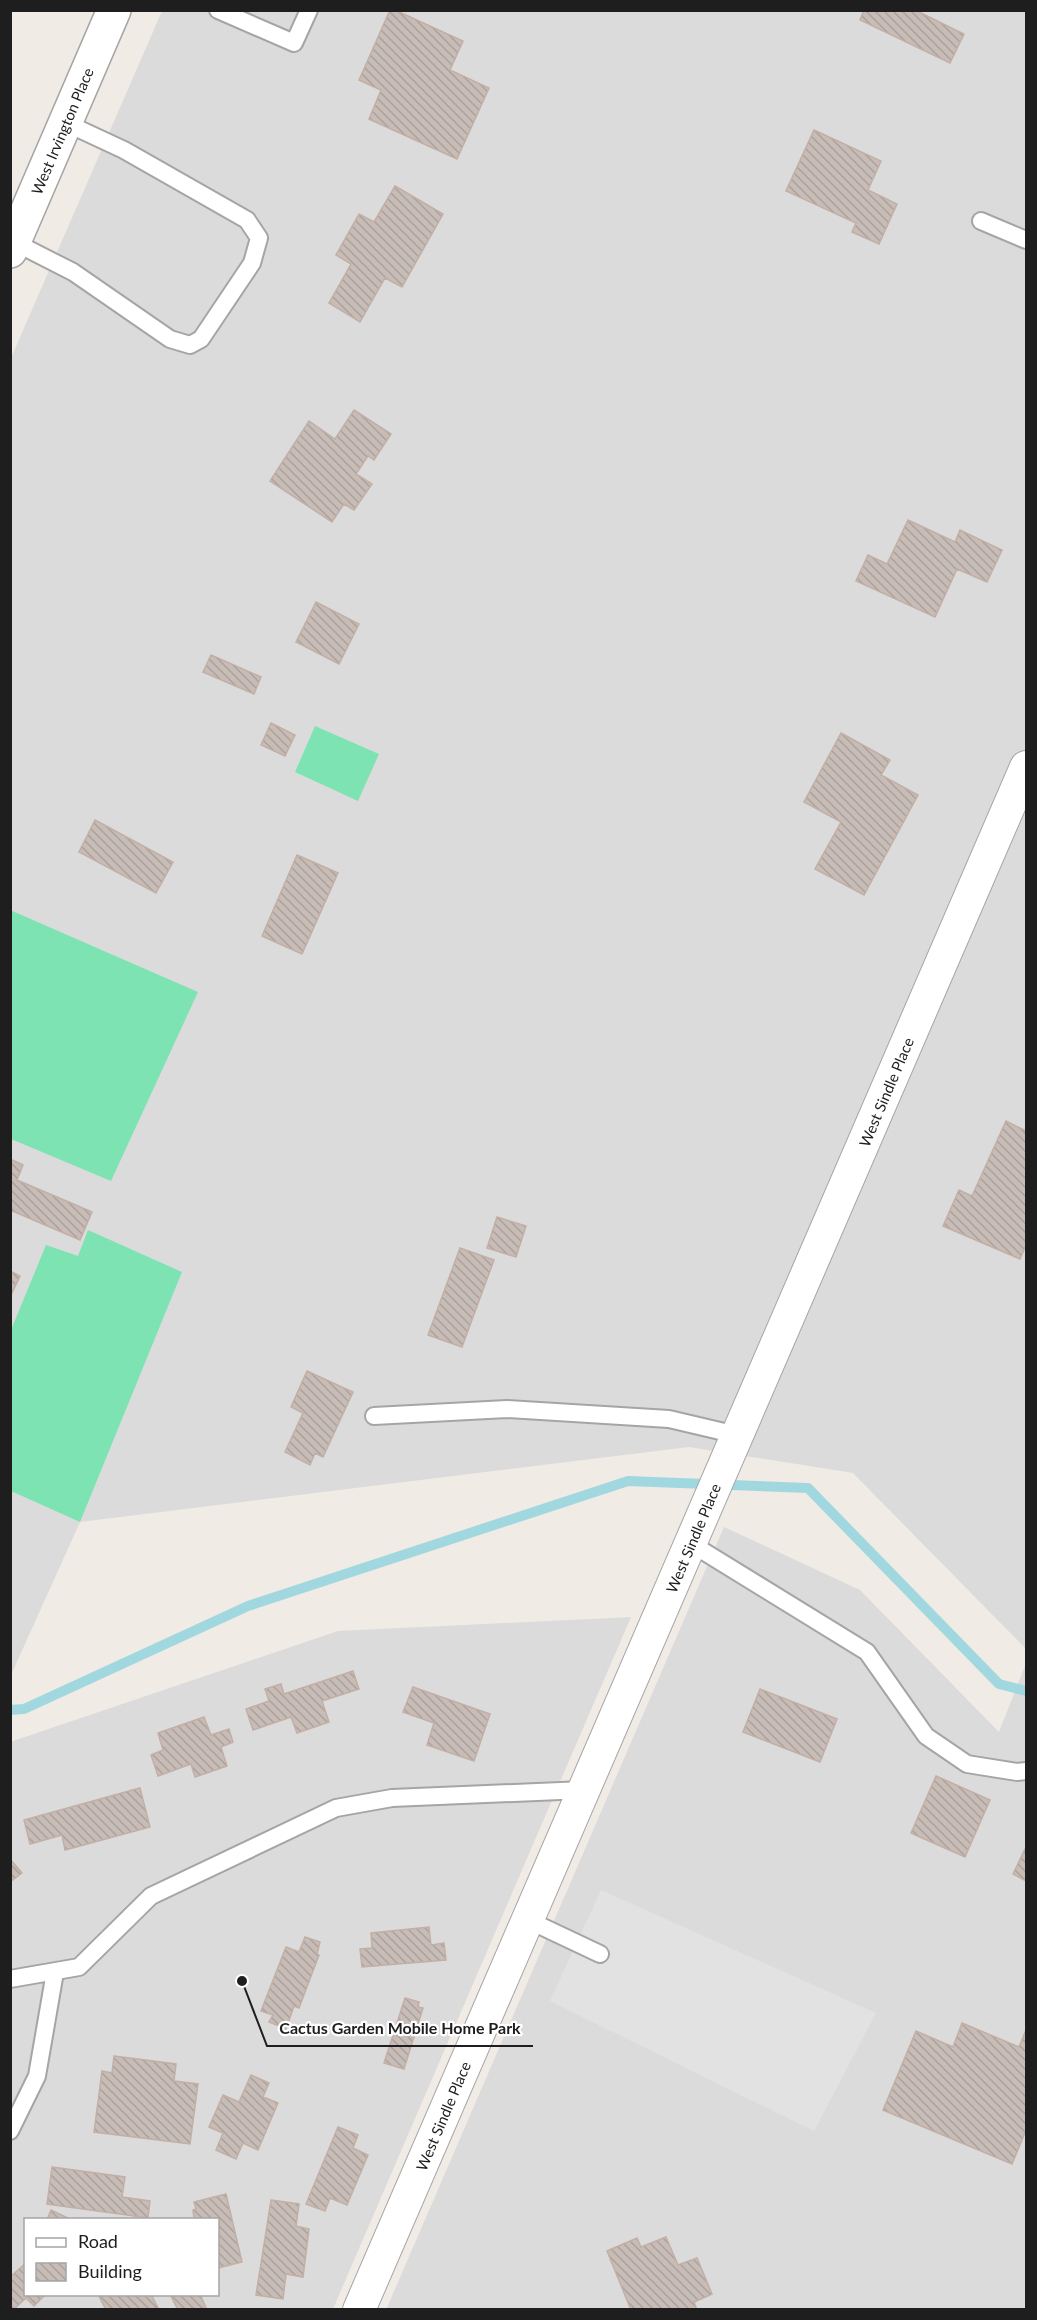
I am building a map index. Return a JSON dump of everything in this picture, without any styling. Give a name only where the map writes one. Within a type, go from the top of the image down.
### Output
[{"type":"street","name":"West Irvington Place","points":[[12,246],[114,10]]},
{"type":"street","name":"West Sindle Place","points":[[359,2310],[1026,767]]},
{"type":"lane","points":[[218,10],[294,43],[309,10]]},
{"type":"lane","points":[[12,246],[73,272],[170,339],[190,345],[201,339],[252,263],[259,238],[247,220],[124,150],[66,123]]},
{"type":"lane","points":[[981,221],[1026,240]]},
{"type":"lane","points":[[374,1416],[507,1409],[669,1419],[737,1435]]},
{"type":"lane","points":[[690,1543],[867,1652],[926,1736],[967,1764],[1017,1772],[1026,1771]]},
{"type":"lane","points":[[10,1979],[79,1967],[151,1896],[336,1808],[392,1798],[584,1790]]},
{"type":"lane","points":[[528,1920],[600,1954]]},
{"type":"lane","points":[[10,2131],[37,2076],[55,1972]]},
{"type":"shaded area","points":[[162,11],[1026,11],[1026,1649],[853,1473],[689,1447],[80,1522],[11,1675],[11,358]]},
{"type":"shaded area","points":[[724,1527],[860,1590],[999,1732],[1026,1663],[1026,2309],[386,2310]]},
{"type":"shaded area","points":[[631,1617],[333,2309],[11,2309],[10,1742],[338,1631]]},
{"type":"shaded area","points":[[601,1890],[876,2013],[814,2131],[550,2001]]},
{"type":"green space","points":[[315,726],[379,754],[358,801],[295,772]]},
{"type":"green space","points":[[10,910],[198,992],[111,1181],[11,1139]]},
{"type":"green space","points":[[88,1230],[182,1272],[80,1522],[11,1491],[11,1330],[46,1245],[78,1256]]},
{"type":"building","points":[[390,10],[395,10],[463,41],[450,70],[489,88],[457,159],[369,119],[381,90],[359,80]]},
{"type":"building","points":[[864,10],[915,10],[964,34],[950,63],[860,20]]},
{"type":"building","points":[[814,130],[881,161],[868,190],[897,204],[879,244],[852,232],[856,223],[786,191]]},
{"type":"building","points":[[395,186],[443,214],[402,287],[385,278],[360,322],[329,303],[351,264],[336,255],[359,214],[374,222]]},
{"type":"building","points":[[354,410],[391,434],[374,460],[368,456],[356,474],[372,484],[354,510],[344,504],[332,522],[270,481],[309,421],[335,439]]},
{"type":"building","points":[[908,520],[955,542],[960,530],[1002,550],[987,582],[957,569],[935,617],[856,581],[868,555],[887,564]]},
{"type":"building","points":[[316,602],[359,624],[339,664],[296,642]]},
{"type":"building","points":[[211,655],[261,677],[254,694],[203,672]]},
{"type":"building","points":[[271,723],[295,735],[285,756],[261,745]]},
{"type":"building","points":[[841,733],[890,760],[881,775],[918,795],[864,895],[815,869],[841,822],[804,802]]},
{"type":"building","points":[[95,820],[173,862],[156,893],[79,852]]},
{"type":"building","points":[[297,855],[338,873],[302,954],[262,936]]},
{"type":"building","points":[[1006,1121],[1026,1131],[1026,1245],[1020,1259],[943,1226],[959,1190],[972,1196]]},
{"type":"building","points":[[10,1159],[23,1165],[17,1180],[92,1212],[80,1240],[10,1210]]},
{"type":"building","points":[[497,1217],[526,1226],[516,1257],[487,1248]]},
{"type":"building","points":[[460,1248],[494,1260],[462,1347],[428,1335]]},
{"type":"building","points":[[10,1271],[20,1276],[11,1295],[10,1295]]},
{"type":"building","points":[[307,1371],[353,1392],[323,1457],[315,1453],[310,1465],[285,1452],[303,1413],[291,1407]]},
{"type":"building","points":[[353,1671],[359,1689],[322,1701],[329,1722],[297,1733],[291,1717],[253,1730],[246,1709],[269,1701],[265,1689],[281,1684],[284,1694]]},
{"type":"building","points":[[413,1687],[490,1714],[474,1761],[427,1745],[434,1723],[403,1712]]},
{"type":"building","points":[[760,1689],[837,1719],[820,1762],[743,1732]]},
{"type":"building","points":[[204,1717],[211,1735],[229,1729],[233,1742],[221,1747],[227,1766],[195,1777],[191,1764],[158,1776],[151,1755],[163,1750],[158,1733]]},
{"type":"building","points":[[936,1776],[990,1800],[965,1857],[911,1833]]},
{"type":"building","points":[[140,1788],[150,1827],[65,1850],[62,1835],[30,1844],[24,1820]]},
{"type":"building","points":[[1026,1847],[1026,1881],[1013,1874]]},
{"type":"building","points":[[10,1859],[22,1873],[10,1882]]},
{"type":"building","points":[[429,1927],[431,1945],[444,1943],[446,1960],[362,1967],[360,1949],[372,1948],[371,1933]]},
{"type":"building","points":[[305,1937],[320,1942],[317,1954],[319,1955],[299,2008],[294,2006],[286,2029],[269,2022],[273,2015],[261,2011],[286,1947],[299,1952]]},
{"type":"building","points":[[405,1998],[419,2002],[418,2007],[423,2008],[404,2069],[384,2063]]},
{"type":"building","points":[[962,2023],[1019,2047],[1026,2030],[1026,2130],[1012,2164],[883,2110],[916,2031],[953,2047]]},
{"type":"building","points":[[114,2056],[176,2064],[174,2081],[198,2084],[190,2144],[94,2132],[102,2071],[112,2073]]},
{"type":"building","points":[[251,2075],[269,2083],[263,2097],[278,2103],[258,2150],[243,2143],[236,2159],[216,2150],[223,2133],[209,2127],[223,2095],[239,2102]]},
{"type":"building","points":[[338,2127],[358,2135],[353,2148],[368,2155],[347,2205],[330,2198],[325,2211],[306,2204]]},
{"type":"building","points":[[52,2167],[125,2177],[122,2197],[150,2201],[148,2218],[47,2204]]},
{"type":"building","points":[[226,2194],[242,2262],[219,2268],[219,2218],[194,2218],[193,2210],[196,2209],[194,2202]]},
{"type":"building","points":[[271,2200],[299,2204],[296,2226],[309,2229],[303,2277],[286,2274],[283,2299],[256,2295]]},
{"type":"building","points":[[51,2210],[68,2218],[48,2218]]},
{"type":"building","points":[[666,2237],[678,2265],[697,2258],[712,2294],[694,2302],[697,2310],[631,2310],[607,2251],[637,2238],[641,2247]]},
{"type":"building","points":[[24,2265],[24,2296],[44,2296],[34,2306],[26,2298],[10,2310],[10,2277]]},
{"type":"building","points":[[99,2296],[152,2296],[159,2310],[106,2310]]},
{"type":"building","points":[[171,2296],[201,2296],[207,2310],[178,2310]]},
{"type":"waterway","points":[[10,1710],[24,1709],[248,1606],[628,1481],[808,1488],[999,1684],[1026,1691]]},
{"type":"place","name":"Cactus Garden Mobile Home Park","points":[[242,1981]]}]
